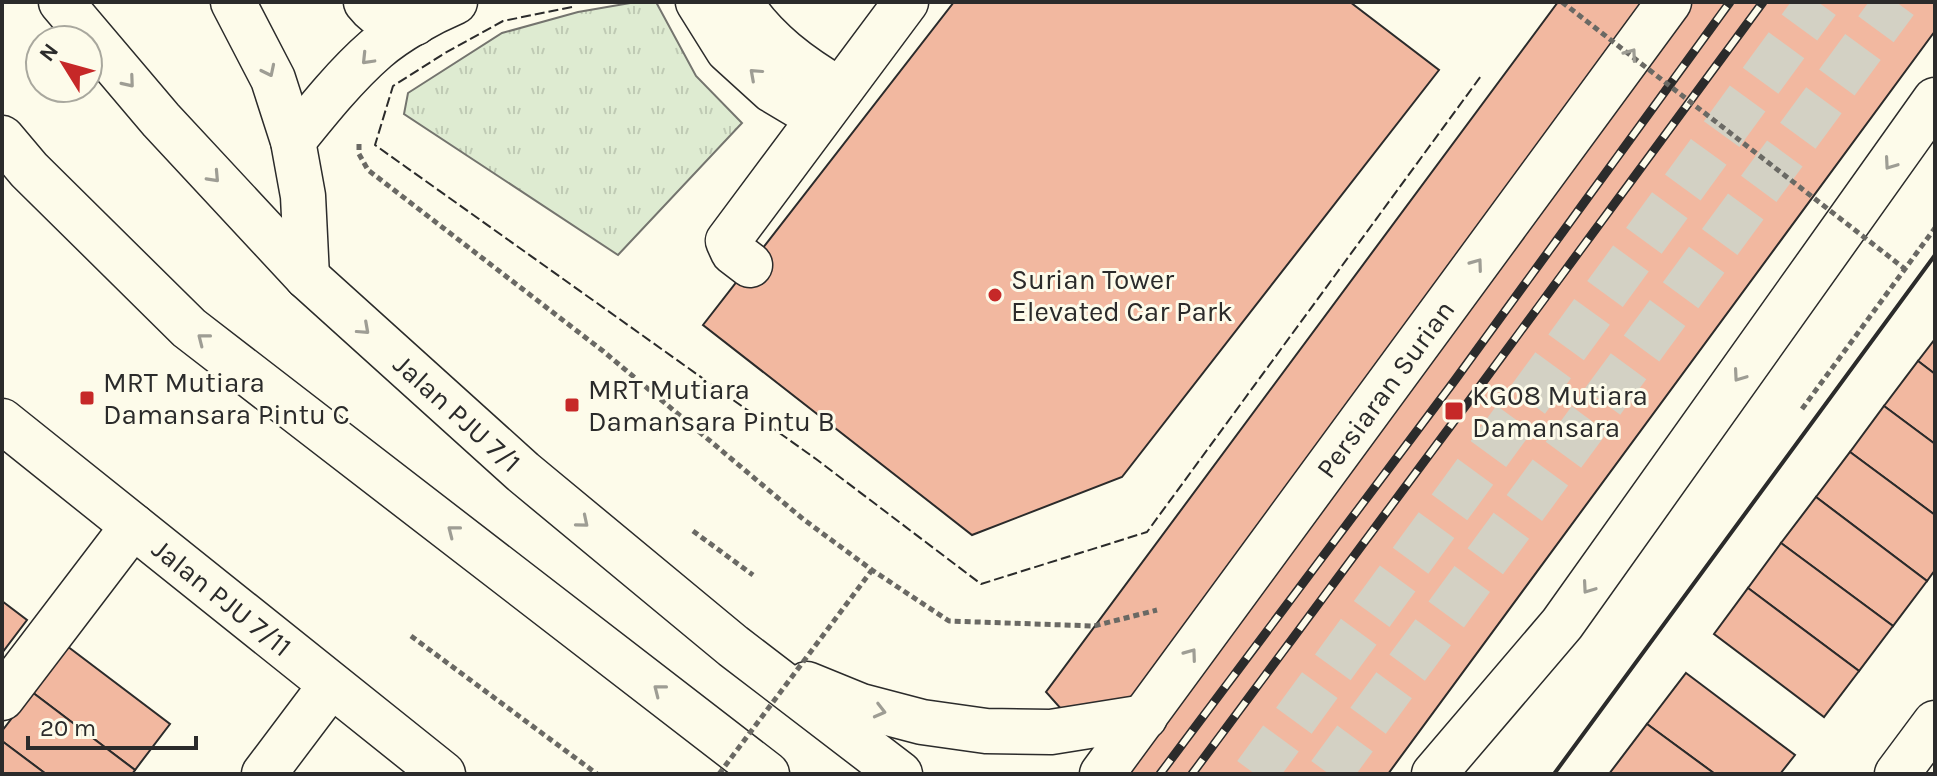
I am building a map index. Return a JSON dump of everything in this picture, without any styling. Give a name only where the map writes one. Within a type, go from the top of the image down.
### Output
[{"type":"street","name":"Jalan PJU 7/1","points":[[61,2],[161,120],[307,277],[523,472],[733,646],[900,774]]},
{"type":"street","points":[[233,2],[273,79],[306,125],[303,196],[307,277]]},
{"type":"street","points":[[366,2],[374,12],[393,22],[415,23]]},
{"type":"street","points":[[306,125],[377,49],[415,23],[455,2]]},
{"type":"street","points":[[698,2],[728,50],[772,90],[830,104]]},
{"type":"street","points":[[740,2],[776,45],[808,71],[830,104]]},
{"type":"street","points":[[739,253],[830,104],[906,2]]},
{"type":"street","name":"Persiaran Surian","points":[[1102,774],[1669,2]]},
{"type":"street","points":[[1464,774],[1553,635],[1935,100]]},
{"type":"street","points":[[2,138],[29,170],[189,328],[720,756],[755,774]]},
{"type":"street","name":"Jalan PJU 7/11","points":[[2,421],[443,774]]},
{"type":"street","points":[[2,698],[133,526]]},
{"type":"street","points":[[1434,774],[1553,635]]},
{"type":"street","points":[[733,646],[801,681],[861,706],[922,722],[986,731],[1051,732],[1145,717]]},
{"type":"street","points":[[264,774],[331,685]]},
{"type":"street","points":[[1897,774],[1935,723]]},
{"type":"street","points":[[720,756],[767,774]]},
{"type":"path","points":[[1562,2],[1905,269]]},
{"type":"path","points":[[306,125],[358,134],[359,154],[368,170],[603,351],[803,519],[949,621],[1094,626]]},
{"type":"path","points":[[1802,409],[1935,228]]},
{"type":"path","points":[[693,531],[753,575]]},
{"type":"path","points":[[720,756],[872,570]]},
{"type":"path","points":[[411,636],[597,774]]},
{"type":"green space","points":[[636,2],[656,2],[696,76],[742,123],[618,255],[404,114],[408,93],[502,33],[578,12]]},
{"type":"building","name":"Surian Tower Elevated Car Park","points":[[954,2],[1350,2],[1439,70],[1122,477],[972,535],[703,325]]},
{"type":"building","name":"KG08 Mutiara Damansara","points":[[1558,2],[1935,2],[1935,31],[1388,774],[1119,774],[1046,692]]},
{"type":"building","points":[[1935,339],[1935,374],[1918,361]]},
{"type":"building","points":[[1918,361],[1935,374],[1935,444],[1884,406]]},
{"type":"building","points":[[1884,406],[1935,444],[1935,515],[1850,452]]},
{"type":"building","points":[[1850,452],[1935,515],[1935,570],[1927,581],[1816,497]]},
{"type":"building","points":[[1816,497],[1927,581],[1893,626],[1781,543]]},
{"type":"building","points":[[1781,543],[1893,626],[1859,671],[1748,588]]},
{"type":"building","points":[[1748,588],[1859,671],[1824,717],[1714,634]]},
{"type":"building","points":[[2,601],[27,620],[2,653]]},
{"type":"building","points":[[67,646],[170,724],[135,770],[32,692]]},
{"type":"building","points":[[1686,673],[1795,755],[1780,774],[1715,774],[1647,724]]},
{"type":"building","points":[[32,692],[135,770],[132,774],[46,774],[2,741],[2,731]]},
{"type":"building","points":[[1647,724],[1715,774],[1609,774]]},
{"type":"building","points":[[2,741],[46,774],[2,774]]},
{"type":"tunnel","points":[[1255,774],[1818,2]]},
{"type":"tunnel","points":[[1329,774],[1896,2]]},
{"type":"railway","points":[[1160,774],[1455,380],[1730,2]]},
{"type":"railway","points":[[1192,774],[1763,2]]},
{"type":"fence","points":[[572,7],[503,21],[393,86],[375,145],[816,459],[981,584],[1147,532],[1481,76]]},
{"type":"wall","points":[[1554,774],[1935,255]]},
{"type":"place","name":"Surian Tower Elevated Car Park","points":[[995,295]]},
{"type":"place","name":"MRT Mutiara Damansara Pintu C","points":[[87,398]]},
{"type":"place","name":"MRT Mutiara Damansara Pintu B","points":[[572,405]]},
{"type":"place","name":"KG08 Mutiara Damansara","points":[[1454,411]]}]
